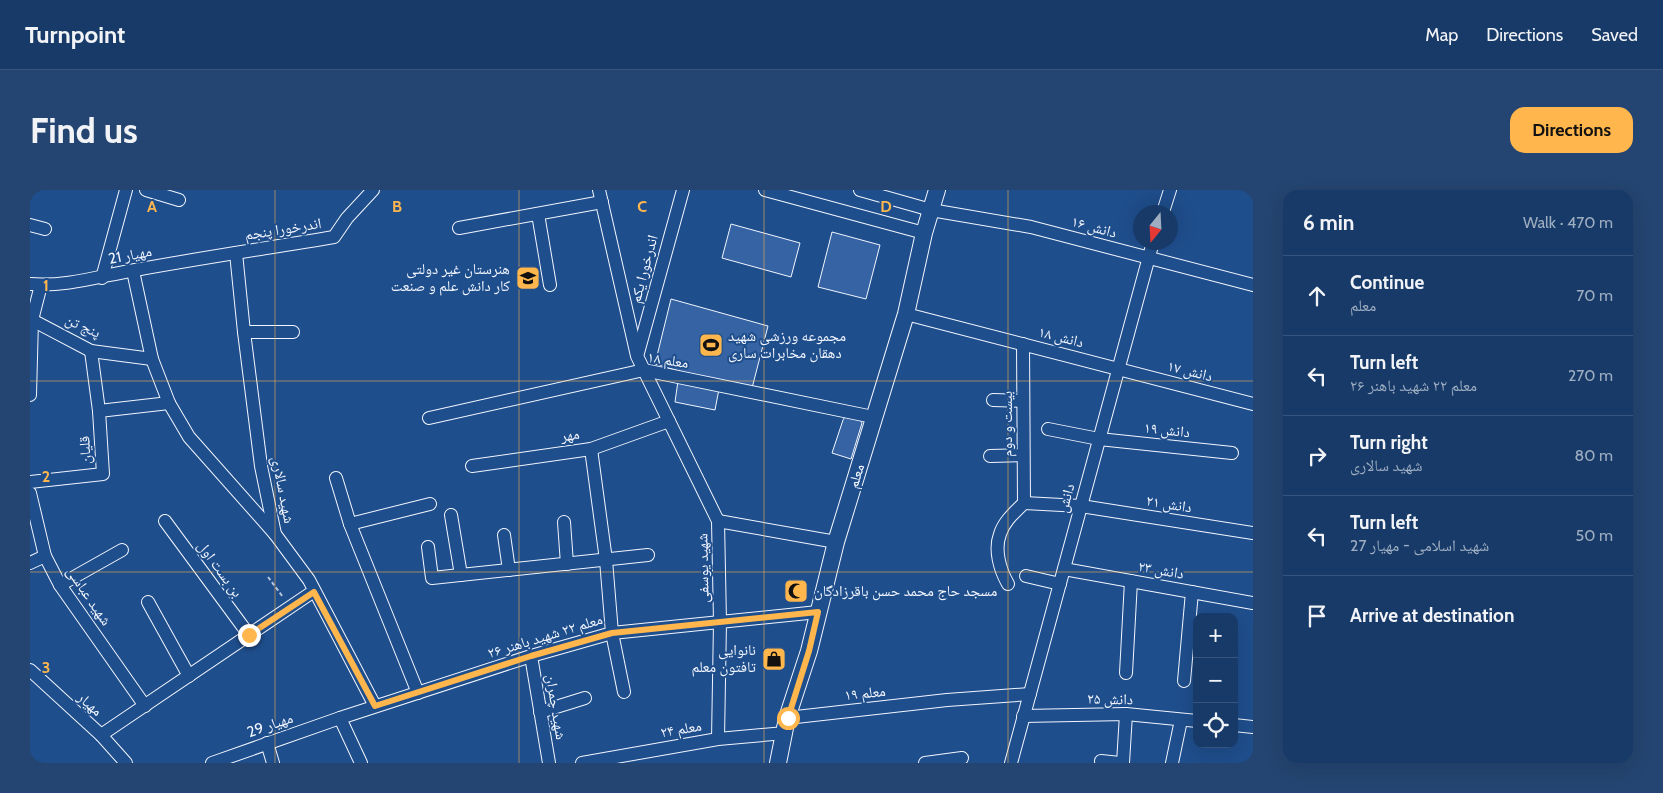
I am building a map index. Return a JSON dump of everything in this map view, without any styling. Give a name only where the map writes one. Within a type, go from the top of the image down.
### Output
[{"type":"main road","name":"معلم","points":[[778,763],[786,725],[809,651],[836,542],[906,314],[924,234],[937,190]]},
{"type":"street","points":[[102,278],[126,190]]},
{"type":"street","points":[[146,190],[179,200]]},
{"type":"street","name":"اندرخورا پنجم","points":[[236,253],[334,237],[347,218],[373,190]]},
{"type":"street","name":"اندرخورا یکم","points":[[637,356],[683,190]]},
{"type":"street","points":[[765,190],[924,234]]},
{"type":"street","name":"دانش ۱۶","points":[[860,190],[931,210],[1031,227],[1253,285]]},
{"type":"street","points":[[1165,205],[1170,190]]},
{"type":"street","points":[[459,228],[538,214],[600,196]]},
{"type":"street","name":"شهید یوسفی","points":[[600,196],[637,356],[718,521],[720,622],[718,739]]},
{"type":"street","points":[[538,214],[550,285]]},
{"type":"street","points":[[30,225],[45,229]]},
{"type":"street","name":"دانش","points":[[1011,763],[1150,250]]},
{"type":"street","name":"مهیار 21","points":[[36,285],[102,278],[133,270],[236,253]]},
{"type":"street","name":"شهید سالاری","points":[[236,253],[261,466],[275,534],[309,580],[375,706]]},
{"type":"street","points":[[133,270],[152,359],[169,403],[189,437],[275,534]]},
{"type":"street","points":[[30,395],[32,320],[36,285]]},
{"type":"street","name":"دانش ١٨","points":[[906,314],[1118,369]]},
{"type":"street","name":"پنج تن","points":[[32,320],[92,351],[152,359]]},
{"type":"street","points":[[244,332],[293,332]]},
{"type":"street","name":"بیست و دوم","points":[[1023,344],[1024,503]]},
{"type":"street","name":"قلیان","points":[[30,482],[103,474],[99,411],[92,351]]},
{"type":"street","name":"دانش ۱۷","points":[[1118,369],[1253,404]]},
{"type":"street","name":"معلم ۱۸","points":[[428,418],[644,370],[874,417]]},
{"type":"street","points":[[993,400],[1023,401]]},
{"type":"street","points":[[99,411],[169,403]]},
{"type":"street","name":"مهر","points":[[472,466],[591,449],[669,421]]},
{"type":"street","name":"دانش ١٩","points":[[1048,429],[1099,439],[1232,454]]},
{"type":"street","points":[[591,449],[606,560],[612,633],[624,692]]},
{"type":"street","points":[[990,456],[1023,455]]},
{"type":"street","points":[[336,478],[350,524],[418,693]]},
{"type":"street","name":"شهید عباسی","points":[[30,493],[45,556],[60,584],[145,706]]},
{"type":"street","points":[[1008,584],[1001,573],[998,557],[1000,534],[1009,517],[1024,503]]},
{"type":"street","name":"دانش ٢١","points":[[1024,503],[1081,506],[1253,533]]},
{"type":"street","points":[[350,524],[430,504]]},
{"type":"street","points":[[451,515],[461,575]]},
{"type":"street","name":"بن بست اول","points":[[165,521],[249,635]]},
{"type":"street","points":[[718,521],[836,542]]},
{"type":"street","points":[[564,522],[567,564]]},
{"type":"street","points":[[504,534],[509,570]]},
{"type":"street","points":[[428,547],[432,578],[648,555]]},
{"type":"street","points":[[60,584],[122,550]]},
{"type":"street","points":[[30,563],[45,556]]},
{"type":"street","name":"دانش ٢٣","points":[[1064,569],[1253,603]]},
{"type":"street","points":[[1026,576],[1060,584]]},
{"type":"street","points":[[1126,672],[1130,581]]},
{"type":"street","points":[[101,735],[314,592]]},
{"type":"street","points":[[1184,681],[1192,592]]},
{"type":"street","points":[[148,602],[189,676]]},
{"type":"street","name":"معلم ۲۲ شهید باهنر ۲۶","points":[[375,706],[531,656],[612,633],[818,612]]},
{"type":"street","name":"شهید چمران","points":[[531,656],[549,763]]},
{"type":"street","name":"مهیار","points":[[30,670],[101,735],[126,763]]},
{"type":"street","name":"معلم ۱۹","points":[[786,725],[947,700],[1030,694]]},
{"type":"street","points":[[540,712],[586,698]]},
{"type":"street","name":"مهیار 29","points":[[212,763],[375,706]]},
{"type":"street","points":[[1101,761],[1121,763],[1126,714]]},
{"type":"street","name":"دانش ۲۵","points":[[1023,716],[1126,714],[1193,722]]},
{"type":"street","points":[[340,718],[361,763]]},
{"type":"street","points":[[1172,763],[1181,720]]},
{"type":"street","name":"معلم ۲۴","points":[[582,763],[786,725]]},
{"type":"street","points":[[1238,725],[1253,727]]},
{"type":"street","points":[[267,743],[274,763]]},
{"type":"street","points":[[925,763],[962,758]]},
{"type":"path","points":[[268,577],[290,608]]},
{"type":"building","points":[[731,224],[800,243],[791,277],[722,258]]},
{"type":"building","points":[[832,232],[880,245],[866,299],[818,287]]},
{"type":"building","name":"مجموعه ورزشی شهید دهقان مخابرات ساری","points":[[671,299],[768,326],[751,392],[655,364]]},
{"type":"building","points":[[678,381],[719,389],[715,410],[675,402]]},
{"type":"building","points":[[846,415],[859,418],[862,423],[851,459],[832,453]]},
{"type":"place","name":"هنرستان غیر دولتی کار دانش علم و صنعت","points":[[528,278]]},
{"type":"place","name":"مجموعه ورزشی شهید دهقان مخابرات ساری","points":[[711,345]]},
{"type":"place","name":"مسجد حاج محمد حسن باقرزادگان","points":[[796,591]]},
{"type":"place","name":"نانوایی تافتون معلم","points":[[774,659]]},
{"type":"route","points":[[249,635],[314,592],[375,706],[531,656],[612,633],[818,612],[809,651],[788,718]]}]
